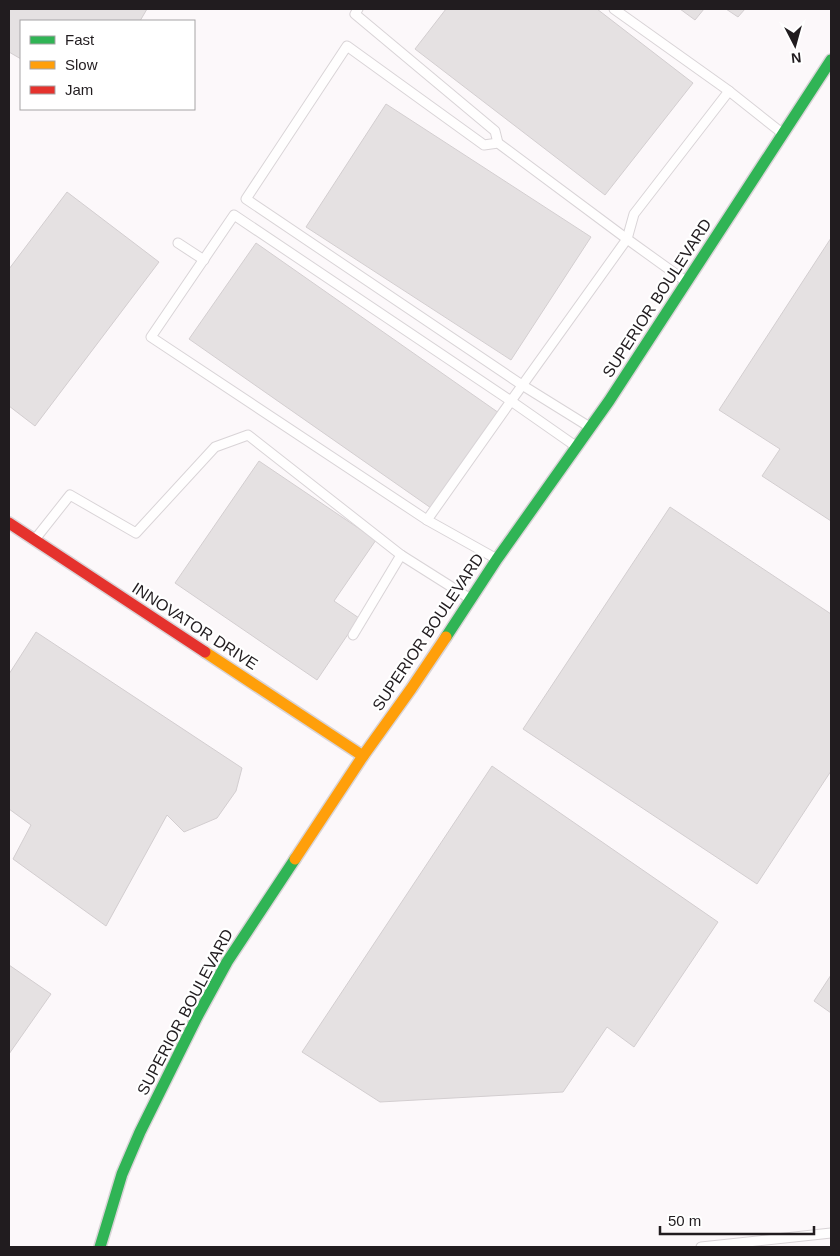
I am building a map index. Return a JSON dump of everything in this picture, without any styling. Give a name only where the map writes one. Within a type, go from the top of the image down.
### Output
[{"type":"street","name":"SUPERIOR BOULEVARD","points":[[100,1247],[122,1174],[140,1132],[197,1017],[227,962],[363,756],[411,689],[497,559],[590,427],[831,60]]},
{"type":"street","name":"INNOVATOR DRIVE","points":[[9,523],[363,756]]},
{"type":"lane","points":[[358,9],[354,14],[495,131],[498,143],[626,239],[687,282]]},
{"type":"lane","points":[[614,9],[783,133]]},
{"type":"lane","points":[[498,143],[484,145],[347,46],[246,199],[522,385],[590,427]]},
{"type":"lane","points":[[428,520],[626,239],[634,214],[729,92]]},
{"type":"lane","points":[[497,559],[428,520],[151,337],[234,215],[576,446]]},
{"type":"lane","points":[[178,243],[204,260]]},
{"type":"lane","points":[[35,540],[70,494],[136,533],[215,447],[248,435],[401,555],[472,599]]},
{"type":"lane","points":[[353,635],[401,555]]},
{"type":"lane","points":[[701,1247],[831,1233]]},
{"type":"building","points":[[9,9],[147,9],[141,20],[20,20],[20,58],[9,52]]},
{"type":"building","points":[[446,9],[597,9],[693,83],[605,195],[415,49]]},
{"type":"building","points":[[680,9],[704,9],[695,20]]},
{"type":"building","points":[[726,9],[745,9],[738,17]]},
{"type":"building","points":[[386,104],[591,237],[511,360],[306,227]]},
{"type":"building","points":[[67,192],[159,262],[35,426],[9,406],[9,269]]},
{"type":"building","points":[[831,238],[831,521],[762,476],[780,449],[719,410]]},
{"type":"building","points":[[256,243],[499,413],[431,508],[189,339]]},
{"type":"building","points":[[259,461],[376,540],[334,601],[359,618],[317,680],[175,583]]},
{"type":"building","points":[[670,507],[831,614],[831,771],[757,884],[523,729]]},
{"type":"building","points":[[36,632],[242,768],[236,791],[217,818],[184,832],[167,815],[106,926],[13,859],[31,825],[9,809],[9,674]]},
{"type":"building","points":[[492,766],[718,922],[634,1047],[607,1027],[563,1092],[380,1102],[302,1052]]},
{"type":"building","points":[[9,965],[51,994],[9,1054]]},
{"type":"building","points":[[831,975],[831,1013],[814,1001]]},
{"type":"traffic: fast","points":[[446,637],[497,559],[609,401],[831,60]]},
{"type":"traffic: fast","points":[[100,1247],[122,1174],[140,1132],[197,1017],[227,962],[295,859]]},
{"type":"traffic: slow","points":[[295,859],[363,756],[446,637]]},
{"type":"traffic: slow","points":[[205,652],[363,756]]},
{"type":"traffic: jam","points":[[9,523],[205,652]]}]
